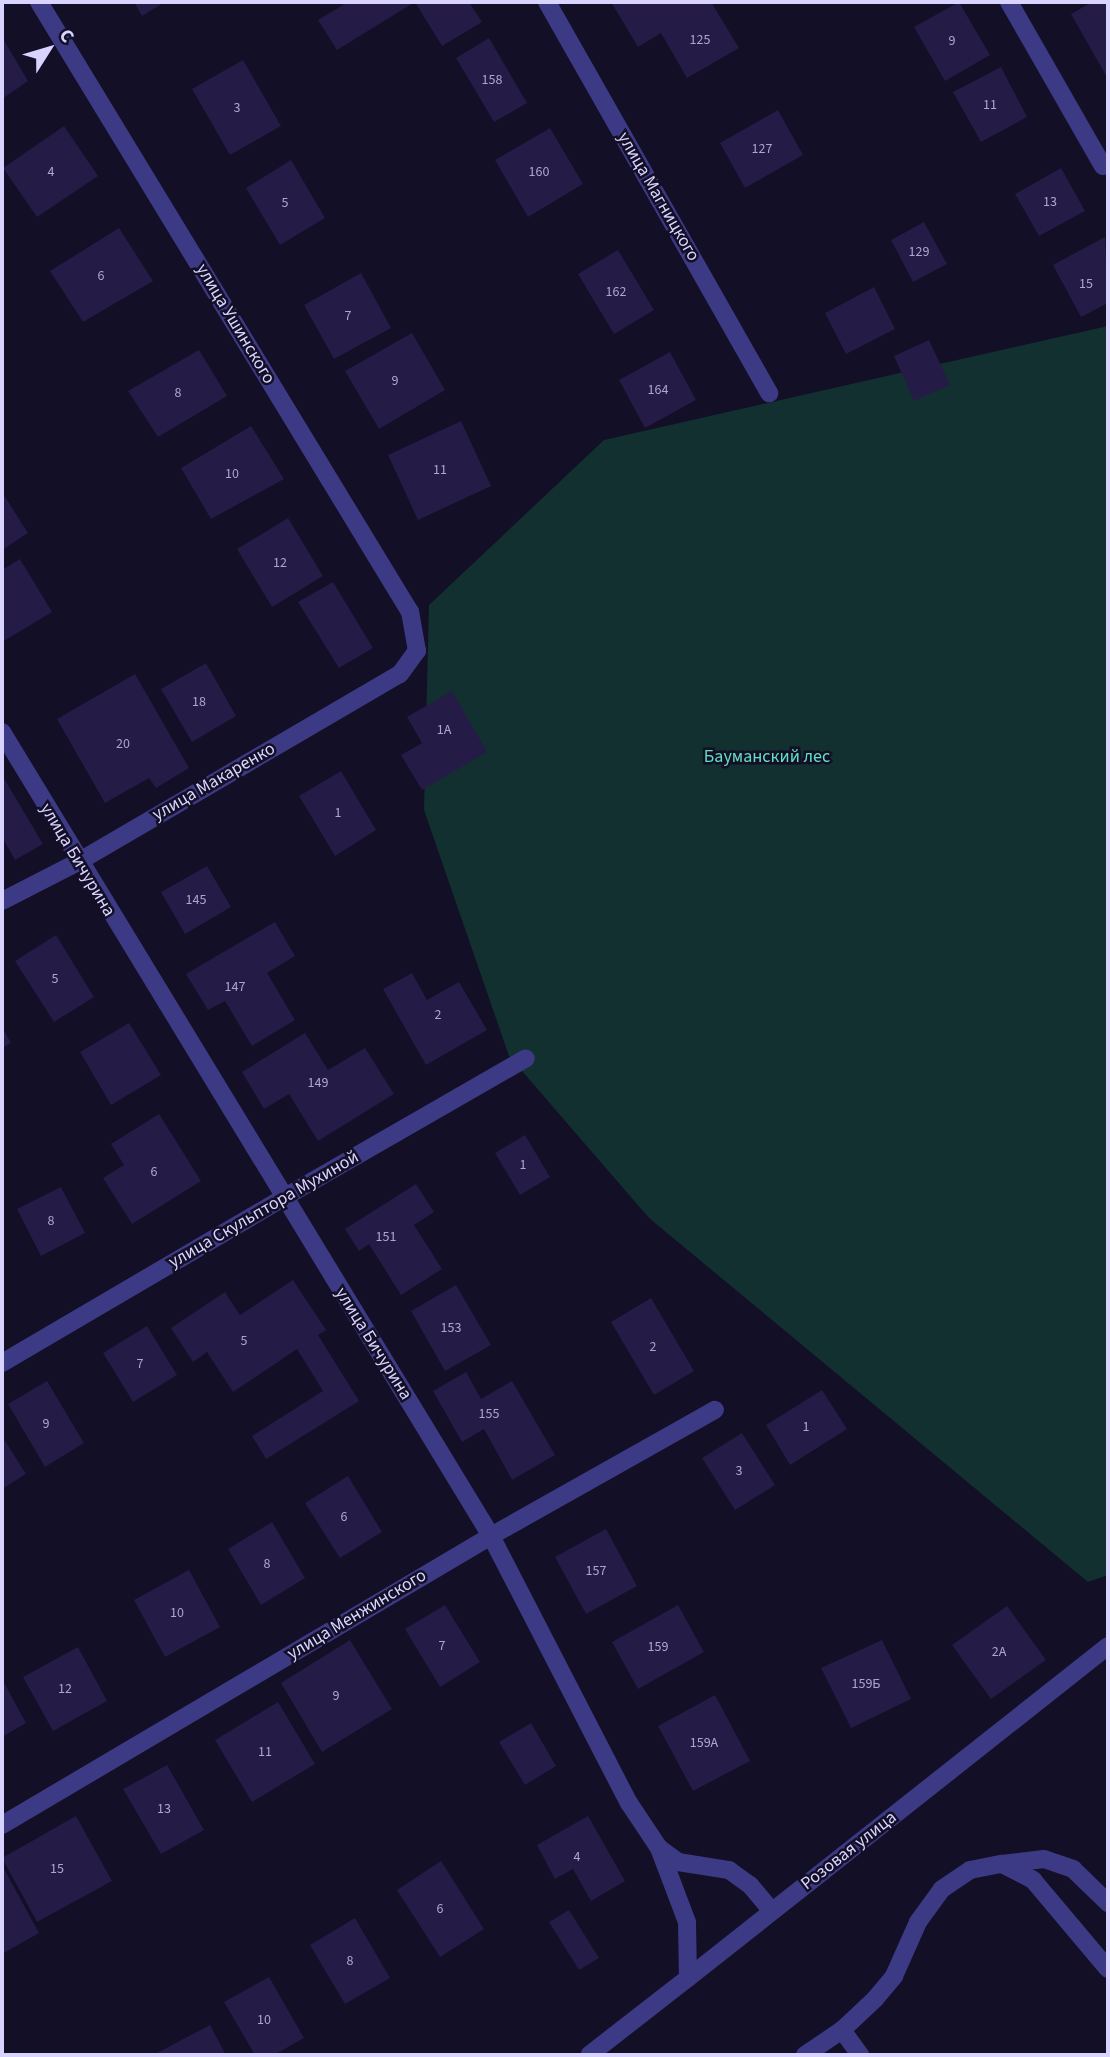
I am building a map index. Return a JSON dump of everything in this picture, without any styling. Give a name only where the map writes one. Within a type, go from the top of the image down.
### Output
[{"type":"street","name":"улица Ушинского","points":[[39,2],[410,612],[417,652]]},
{"type":"street","name":"улица Магницкого","points":[[547,2],[769,393]]},
{"type":"street","points":[[1009,2],[1103,166]]},
{"type":"street","name":"улица Макаренко","points":[[2,901],[78,862],[400,674],[417,652]]},
{"type":"street","name":"улица Бичурина","points":[[2,732],[78,862],[491,1536],[629,1803],[659,1848],[687,1922],[688,1978]]},
{"type":"street","name":"улица Скульптора Мухиной","points":[[2,1363],[526,1058]]},
{"type":"street","name":"улица Менжинского","points":[[2,1825],[491,1536],[715,1409]]},
{"type":"street","name":"Розовая улица","points":[[589,2055],[1108,1646]]},
{"type":"street","points":[[659,1848],[678,1862],[729,1870],[750,1885],[772,1911]]},
{"type":"street","points":[[805,2055],[842,2030],[894,1976],[918,1922],[942,1889],[971,1870],[1044,1858],[1073,1869],[1108,1903]]},
{"type":"street","points":[[1002,1864],[1033,1880],[1108,1969]]},
{"type":"street","points":[[842,2030],[860,2055]]},
{"type":"green space","name":"Бауманский лес","points":[[1108,326],[1108,1575],[1088,1582],[649,1218],[509,1056],[424,810],[429,605],[604,440]]},
{"type":"building","points":[[134,2],[165,2],[142,16]]},
{"type":"building","points":[[348,2],[415,2],[337,50],[318,20]]},
{"type":"building","points":[[415,2],[469,2],[482,22],[442,46]]},
{"type":"building","points":[[611,2],[711,2],[739,48],[687,78],[661,33],[638,47]]},
{"type":"building","points":[[959,2],[990,55],[945,81],[914,27]]},
{"type":"building","points":[[1092,2],[1108,2],[1108,79],[1071,14]]},
{"type":"building","points":[[2,37],[28,81],[2,99]]},
{"type":"building","points":[[489,38],[527,103],[494,122],[456,58]]},
{"type":"building","points":[[243,60],[281,126],[230,155],[192,89]]},
{"type":"building","points":[[1001,67],[1027,117],[981,142],[953,92]]},
{"type":"building","points":[[778,110],[803,155],[745,188],[720,143]]},
{"type":"building","points":[[64,126],[98,176],[37,217],[3,168]]},
{"type":"building","points":[[550,128],[583,184],[528,217],[495,160]]},
{"type":"building","points":[[291,160],[325,218],[280,245],[246,188]]},
{"type":"building","points":[[1061,168],[1085,211],[1039,236],[1015,194]]},
{"type":"building","points":[[924,222],[947,264],[913,282],[891,240]]},
{"type":"building","points":[[119,228],[153,281],[83,322],[50,271]]},
{"type":"building","points":[[1105,237],[1108,303],[1081,317],[1053,265]]},
{"type":"building","points":[[618,250],[654,310],[614,334],[578,274]]},
{"type":"building","points":[[361,273],[391,328],[334,359],[304,305]]},
{"type":"building","points":[[874,287],[895,329],[846,354],[825,313]]},
{"type":"building","points":[[412,333],[445,390],[379,429],[345,371]]},
{"type":"building","points":[[929,340],[950,385],[914,401],[894,356]]},
{"type":"building","points":[[199,350],[227,396],[158,437],[128,391]]},
{"type":"building","points":[[670,352],[696,400],[645,428],[619,380]]},
{"type":"building","points":[[461,421],[491,486],[418,520],[388,455]]},
{"type":"building","points":[[251,426],[284,479],[211,519],[181,468]]},
{"type":"building","points":[[2,492],[28,533],[2,550]]},
{"type":"building","points":[[288,518],[323,576],[272,607],[237,549]]},
{"type":"building","points":[[20,559],[52,612],[2,642],[2,570]]},
{"type":"building","points":[[333,582],[373,648],[339,668],[298,602]]},
{"type":"building","points":[[206,663],[236,716],[192,742],[161,689]]},
{"type":"building","points":[[135,674],[189,768],[156,788],[149,778],[105,803],[57,719]]},
{"type":"building","points":[[452,691],[487,752],[422,790],[401,755],[422,743],[407,717]]},
{"type":"building","points":[[341,771],[376,830],[335,856],[299,796]]},
{"type":"building","points":[[2,775],[43,844],[15,860],[2,837]]},
{"type":"building","points":[[207,866],[231,907],[185,934],[161,892]]},
{"type":"building","points":[[275,922],[295,956],[267,973],[295,1020],[252,1046],[225,1001],[208,1010],[186,974]]},
{"type":"building","points":[[56,935],[94,997],[54,1022],[15,961]]},
{"type":"building","points":[[412,973],[427,1000],[459,982],[487,1030],[426,1065],[383,989]]},
{"type":"building","points":[[129,1023],[161,1075],[111,1105],[80,1052]]},
{"type":"building","points":[[2,1027],[11,1043],[2,1048]]},
{"type":"building","points":[[305,1033],[328,1070],[365,1048],[394,1094],[318,1141],[289,1094],[264,1109],[242,1072]]},
{"type":"building","points":[[159,1114],[201,1181],[132,1224],[103,1178],[124,1165],[111,1144]]},
{"type":"building","points":[[525,1135],[550,1177],[520,1195],[495,1153]]},
{"type":"building","points":[[416,1184],[434,1212],[414,1225],[442,1269],[401,1295],[369,1244],[359,1251],[345,1229]]},
{"type":"building","points":[[61,1187],[85,1233],[41,1256],[17,1209]]},
{"type":"building","points":[[293,1280],[326,1330],[318,1335],[359,1401],[266,1459],[252,1436],[323,1391],[297,1349],[233,1392],[207,1352],[193,1362],[171,1328],[225,1292],[240,1315]]},
{"type":"building","points":[[456,1285],[491,1345],[445,1371],[411,1311]]},
{"type":"building","points":[[651,1298],[694,1371],[654,1395],[611,1322]]},
{"type":"building","points":[[147,1326],[177,1375],[133,1402],[103,1353]]},
{"type":"building","points":[[466,1372],[481,1399],[512,1381],[555,1455],[512,1480],[484,1429],[462,1442],[433,1391]]},
{"type":"building","points":[[47,1381],[84,1443],[45,1467],[8,1404]]},
{"type":"building","points":[[822,1390],[847,1429],[790,1465],[766,1425]]},
{"type":"building","points":[[742,1433],[775,1485],[735,1510],[702,1458]]},
{"type":"building","points":[[2,1436],[26,1474],[2,1489]]},
{"type":"building","points":[[348,1476],[382,1532],[340,1558],[305,1503]]},
{"type":"building","points":[[272,1522],[305,1578],[261,1605],[228,1549]]},
{"type":"building","points":[[606,1529],[637,1586],[586,1614],[555,1557]]},
{"type":"building","points":[[189,1570],[220,1627],[165,1657],[134,1600]]},
{"type":"building","points":[[445,1605],[480,1662],[440,1687],[405,1629]]},
{"type":"building","points":[[678,1605],[704,1652],[638,1689],[612,1642]]},
{"type":"building","points":[[1007,1606],[1046,1660],[991,1699],[952,1645]]},
{"type":"building","points":[[350,1640],[392,1709],[322,1752],[281,1683]]},
{"type":"building","points":[[882,1640],[911,1699],[851,1728],[821,1668]]},
{"type":"building","points":[[78,1647],[107,1701],[53,1731],[23,1677]]},
{"type":"building","points":[[2,1679],[26,1723],[2,1737]]},
{"type":"building","points":[[715,1695],[750,1761],[693,1791],[658,1726]]},
{"type":"building","points":[[278,1702],[315,1764],[252,1802],[215,1740]]},
{"type":"building","points":[[531,1723],[556,1766],[525,1785],[499,1742]]},
{"type":"building","points":[[167,1765],[204,1830],[161,1854],[123,1789]]},
{"type":"building","points":[[76,1816],[112,1881],[37,1922],[2,1858]]},
{"type":"building","points":[[588,1816],[625,1881],[591,1901],[573,1869],[555,1879],[537,1845]]},
{"type":"building","points":[[441,1861],[484,1929],[440,1957],[397,1890]]},
{"type":"building","points":[[2,1865],[39,1933],[2,1954]]},
{"type":"building","points":[[569,1910],[599,1958],[579,1970],[549,1922]]},
{"type":"building","points":[[355,1918],[390,1978],[345,2004],[310,1945]]},
{"type":"building","points":[[269,1977],[304,2038],[274,2055],[255,2055],[224,2002]]},
{"type":"building","points":[[210,2025],[226,2055],[153,2055]]}]
